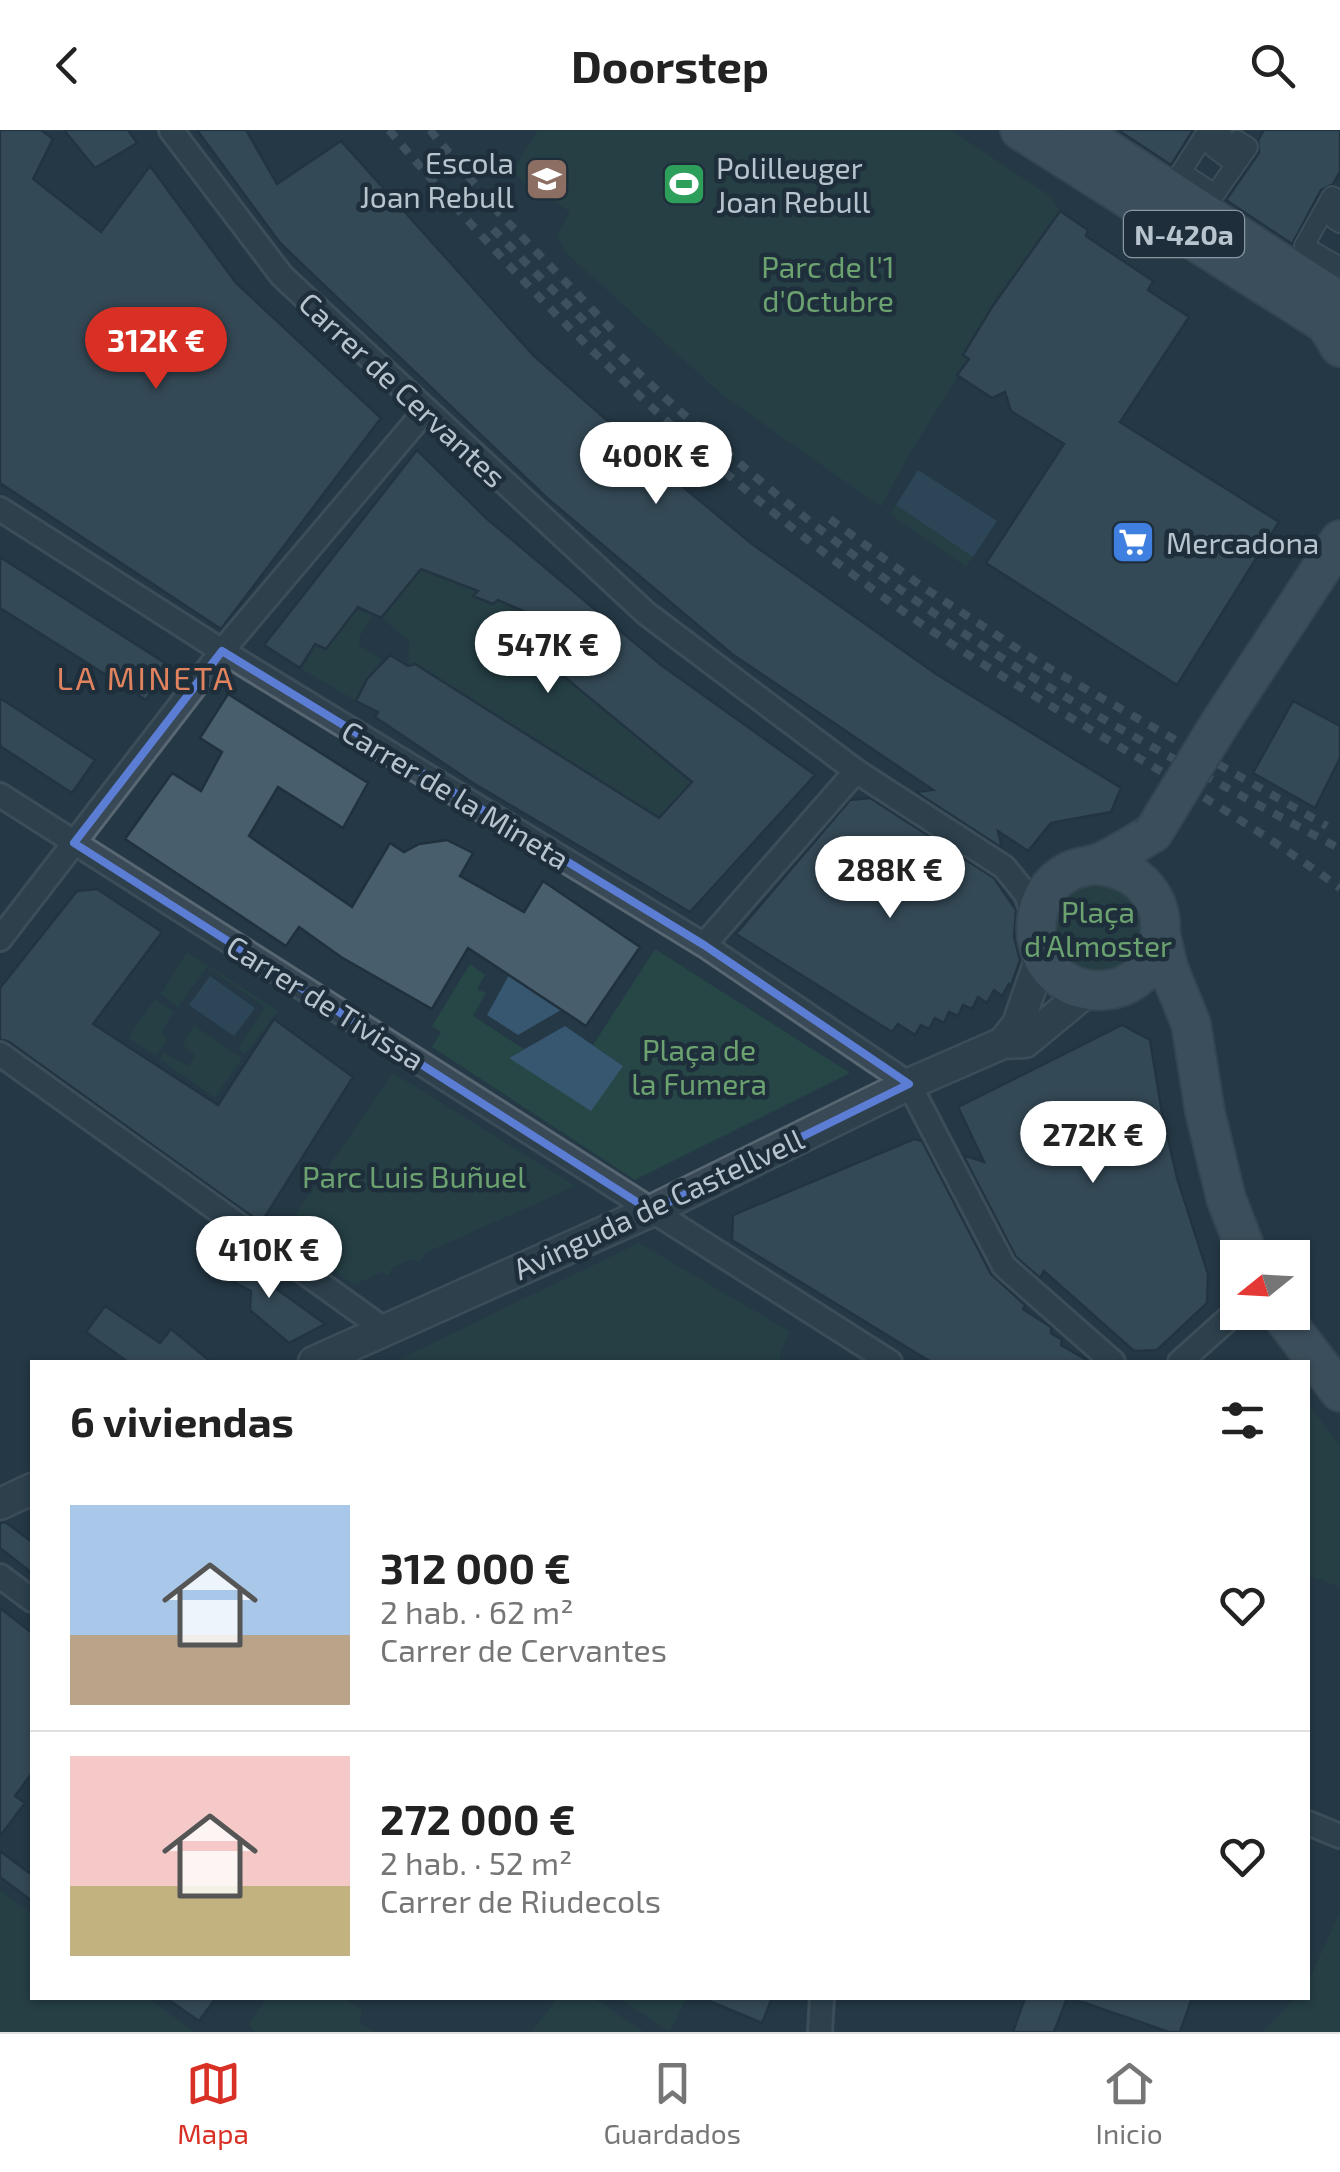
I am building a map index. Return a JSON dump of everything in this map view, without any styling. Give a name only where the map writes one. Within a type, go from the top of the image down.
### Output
[{"type":"main road","name":"N-420a","points":[[1020,130],[1326,324],[1340,347]]},
{"type":"main road","name":"N-420a","points":[[1077,130],[1340,302]]},
{"type":"main road","points":[[1242,1240],[1226,1198],[1197,1070],[1191,1024],[1160,937],[1160,917],[1152,892],[1153,833],[1340,540]]},
{"type":"main road","points":[[1153,833],[1081,868],[1048,890],[1038,938],[1058,977],[1145,996],[1165,1010],[1180,1029],[1197,1070]]},
{"type":"main road","points":[[1081,868],[1113,866],[1128,872],[1152,892]]},
{"type":"main road","points":[[1102,989],[1141,973],[1152,959],[1160,937]]},
{"type":"main road","points":[[1293,1330],[1340,1392]]},
{"type":"street","name":"Carrer de Cervantes","points":[[171,130],[282,276],[646,614],[856,772],[1004,868],[1026,894],[1038,938]]},
{"type":"street","points":[[1208,130],[1181,172],[1215,194],[1248,147],[1237,140],[1226,158],[1214,148],[1222,134],[1216,130]]},
{"type":"street","points":[[1340,200],[1332,196],[1304,246],[1340,267]]},
{"type":"street","points":[[1340,210],[1335,220],[1340,224]]},
{"type":"street","points":[[0,939],[222,651],[426,410]]},
{"type":"street","name":"Carrer de la Mineta","points":[[0,509],[222,651],[704,946],[909,1084]]},
{"type":"street","points":[[704,946],[856,772]]},
{"type":"street","name":"Carrer de Tivissa","points":[[0,796],[887,1360]]},
{"type":"street","name":"Carrer de Cervantes","points":[[1004,868],[1081,868]]},
{"type":"street","points":[[1003,1043],[1018,1024],[1038,938]]},
{"type":"street","name":"Avinguda de Castellvell","points":[[318,1360],[650,1211],[909,1084],[1003,1043],[1025,1042],[1102,989]]},
{"type":"street","points":[[0,1054],[385,1330]]},
{"type":"street","points":[[909,1084],[1004,1266],[1111,1360]]},
{"type":"street","points":[[1182,1360],[1220,1326]]},
{"type":"street","points":[[0,1504],[30,1490]]},
{"type":"street","points":[[0,1576],[30,1598]]},
{"type":"street","points":[[1310,1824],[1340,1836]]},
{"type":"street","points":[[820,2032],[822,2000]]},
{"type":"highlighted area","points":[[222,651],[704,945],[909,1084],[651,1211],[74,843]]},
{"type":"green space","name":"Parc de l'1 d'Octubre","points":[[538,130],[951,130],[1050,196],[1060,211],[963,355],[969,359],[881,507],[721,394],[564,251],[557,234],[570,212],[511,173]]},
{"type":"green space","points":[[896,505],[973,557],[966,567],[890,514]]},
{"type":"green space","points":[[418,568],[478,591],[474,596],[493,604],[498,600],[533,614],[527,623],[556,647],[546,661],[692,782],[659,818],[415,664],[408,666],[409,641],[381,618]]},
{"type":"green space","points":[[356,610],[373,614],[359,645],[381,659],[356,701],[300,668],[315,644],[326,649]]},
{"type":"green space","name":"Plaça d'Almoster","points":[[1098,884],[1123,891],[1135,903],[1142,928],[1135,953],[1123,965],[1098,972],[1073,965],[1061,953],[1054,928],[1061,903],[1073,891]]},
{"type":"green space","name":"Plaça de la Fumera","points":[[655,949],[850,1073],[635,1180],[432,1047],[441,1032],[432,1026],[470,964],[485,975],[477,989],[486,993],[473,1016],[524,1049],[509,1058],[623,1066],[593,1045]]},
{"type":"green space","points":[[187,952],[278,1011],[245,1054],[238,1048],[265,1007],[207,967],[178,1007],[161,994]]},
{"type":"green space","points":[[155,999],[174,1012],[161,1032],[168,1039],[156,1056],[128,1038]]},
{"type":"green space","points":[[194,1025],[242,1058],[215,1098],[160,1059],[164,1052],[188,1066],[195,1055],[182,1044]]},
{"type":"green space","name":"Parc Luis Buñuel","points":[[393,1073],[576,1186],[425,1253],[419,1263],[413,1259],[393,1267],[388,1276],[382,1272],[354,1285],[282,1234]]},
{"type":"green space","points":[[639,1243],[789,1331],[781,1360],[397,1360]]},
{"type":"green space","points":[[1310,1407],[1340,1445],[1340,1587],[1310,1576]]},
{"type":"green space","points":[[0,1890],[30,1912],[30,2000],[151,2000],[195,2032],[0,2032]]},
{"type":"green space","points":[[1340,1912],[1340,2032],[1262,2032],[1293,2000],[1310,2000],[1310,1978]]},
{"type":"green space","points":[[266,2000],[346,2000],[362,2009],[360,2023],[375,2032],[255,2032],[248,2024]]},
{"type":"green space","points":[[556,2000],[597,2000],[644,2032],[532,2032]]},
{"type":"green space","points":[[622,2000],[685,2000],[670,2032]]},
{"type":"water","points":[[918,470],[997,521],[973,557],[896,505]]},
{"type":"water","points":[[509,975],[561,1010],[518,1035],[487,1015]]},
{"type":"water","points":[[210,976],[255,1008],[234,1036],[189,1005]]},
{"type":"water","points":[[565,1026],[623,1066],[591,1111],[509,1058]]},
{"type":"building","points":[[0,130],[41,130],[53,139],[33,179],[101,232],[150,166],[236,283],[381,418],[221,629],[0,483]]},
{"type":"building","points":[[64,130],[128,130],[137,143],[95,168]]},
{"type":"building","points":[[197,130],[246,130],[277,184],[341,141],[534,356],[670,476],[752,544],[936,674],[1121,788],[1111,812],[1051,823],[1028,851],[998,831],[1002,848],[916,792],[933,790],[732,654],[547,498],[280,243]]},
{"type":"building","points":[[1118,130],[1193,130],[1171,165]]},
{"type":"building","points":[[1264,130],[1340,130],[1340,172],[1333,184],[1321,190],[1292,244],[1226,200],[1259,153],[1258,140]]},
{"type":"building","points":[[1060,211],[1088,230],[1086,236],[1153,281],[1148,290],[1189,317],[1120,422],[1279,522],[1177,685],[986,563],[1064,444],[1011,411],[1005,392],[992,398],[957,375],[969,359],[963,355],[992,307]]},
{"type":"building","points":[[417,450],[486,518],[661,665],[815,775],[690,912],[473,783],[375,717],[378,712],[356,701],[367,679],[390,655],[408,666],[415,664],[659,818],[692,782],[545,661],[556,647],[527,622],[532,615],[498,600],[493,604],[473,596],[478,591],[421,569],[381,618],[358,607],[326,649],[315,644],[300,668],[264,645]]},
{"type":"building","points":[[0,557],[168,665],[146,700],[0,608]]},
{"type":"building","points":[[228,694],[368,783],[343,828],[278,787],[249,836],[352,907],[390,843],[404,852],[419,844],[447,840],[473,853],[460,876],[524,912],[543,881],[640,947],[586,1026],[468,948],[432,1009],[341,957],[299,927],[286,946],[125,839],[172,773],[201,791],[222,752],[200,738]]},
{"type":"building","points":[[0,698],[95,760],[72,793],[0,746]]},
{"type":"building","points":[[1293,701],[1340,726],[1340,758],[1315,808],[1253,773]]},
{"type":"building","points":[[870,798],[994,878],[1016,910],[1014,937],[1020,960],[1011,986],[1002,996],[994,990],[987,1003],[978,997],[972,1009],[963,1005],[958,1016],[949,1012],[944,1023],[935,1018],[929,1029],[921,1025],[915,1035],[898,1024],[892,1032],[736,934],[850,800]]},
{"type":"building","points":[[97,889],[162,932],[93,1024],[218,1105],[274,1019],[353,1077],[261,1223],[0,1039],[0,988],[77,891]]},
{"type":"building","points":[[1122,1025],[1150,1040],[1177,1178],[1208,1274],[1207,1303],[1157,1350],[1134,1351],[1044,1271],[1040,1278],[1016,1257],[963,1155],[984,1162],[958,1107]]},
{"type":"building","points":[[914,1139],[922,1141],[991,1274],[1025,1305],[1023,1309],[1051,1327],[1051,1333],[1062,1340],[1061,1345],[1087,1360],[928,1360],[732,1240],[733,1215]]},
{"type":"building","points":[[222,1250],[325,1324],[289,1343],[250,1310],[251,1291],[213,1271]]},
{"type":"building","points":[[105,1306],[160,1343],[171,1329],[209,1360],[125,1360],[86,1332]]},
{"type":"building","points":[[5,1522],[30,1541],[30,1571],[0,1548],[0,1523]]},
{"type":"building","points":[[0,1608],[30,1631],[30,1776],[15,1796],[25,1803],[0,1836]]},
{"type":"building","points":[[0,1851],[30,1874],[30,1900],[0,1877]]},
{"type":"building","points":[[169,2000],[215,2000],[199,2021]]},
{"type":"building","points":[[707,2000],[771,2000],[762,2023]]},
{"type":"building","points":[[1024,2000],[1066,2000],[1054,2032],[1013,2032]]},
{"type":"building","points":[[1191,2000],[1180,2032],[1169,2032],[1079,2001]]},
{"type":"railway","points":[[389,130],[567,326],[693,444],[828,556],[954,645],[1232,815],[1340,888]]},
{"type":"railway","points":[[430,130],[498,212],[618,336]]},
{"type":"railway","points":[[493,229],[692,422],[797,511],[908,595],[1066,697],[1340,849]]},
{"type":"railway","points":[[830,519],[920,585],[1033,659],[1327,826]]},
{"type":"place","name":"Escola Joan Rebull","points":[[547,179]]},
{"type":"place","name":"Polilleuger Joan Rebull","points":[[684,184]]},
{"type":"place","name":"Mercadona","points":[[1133,542]]},
{"type":"district","name":"LA MINETA","points":[[146,677]]}]
